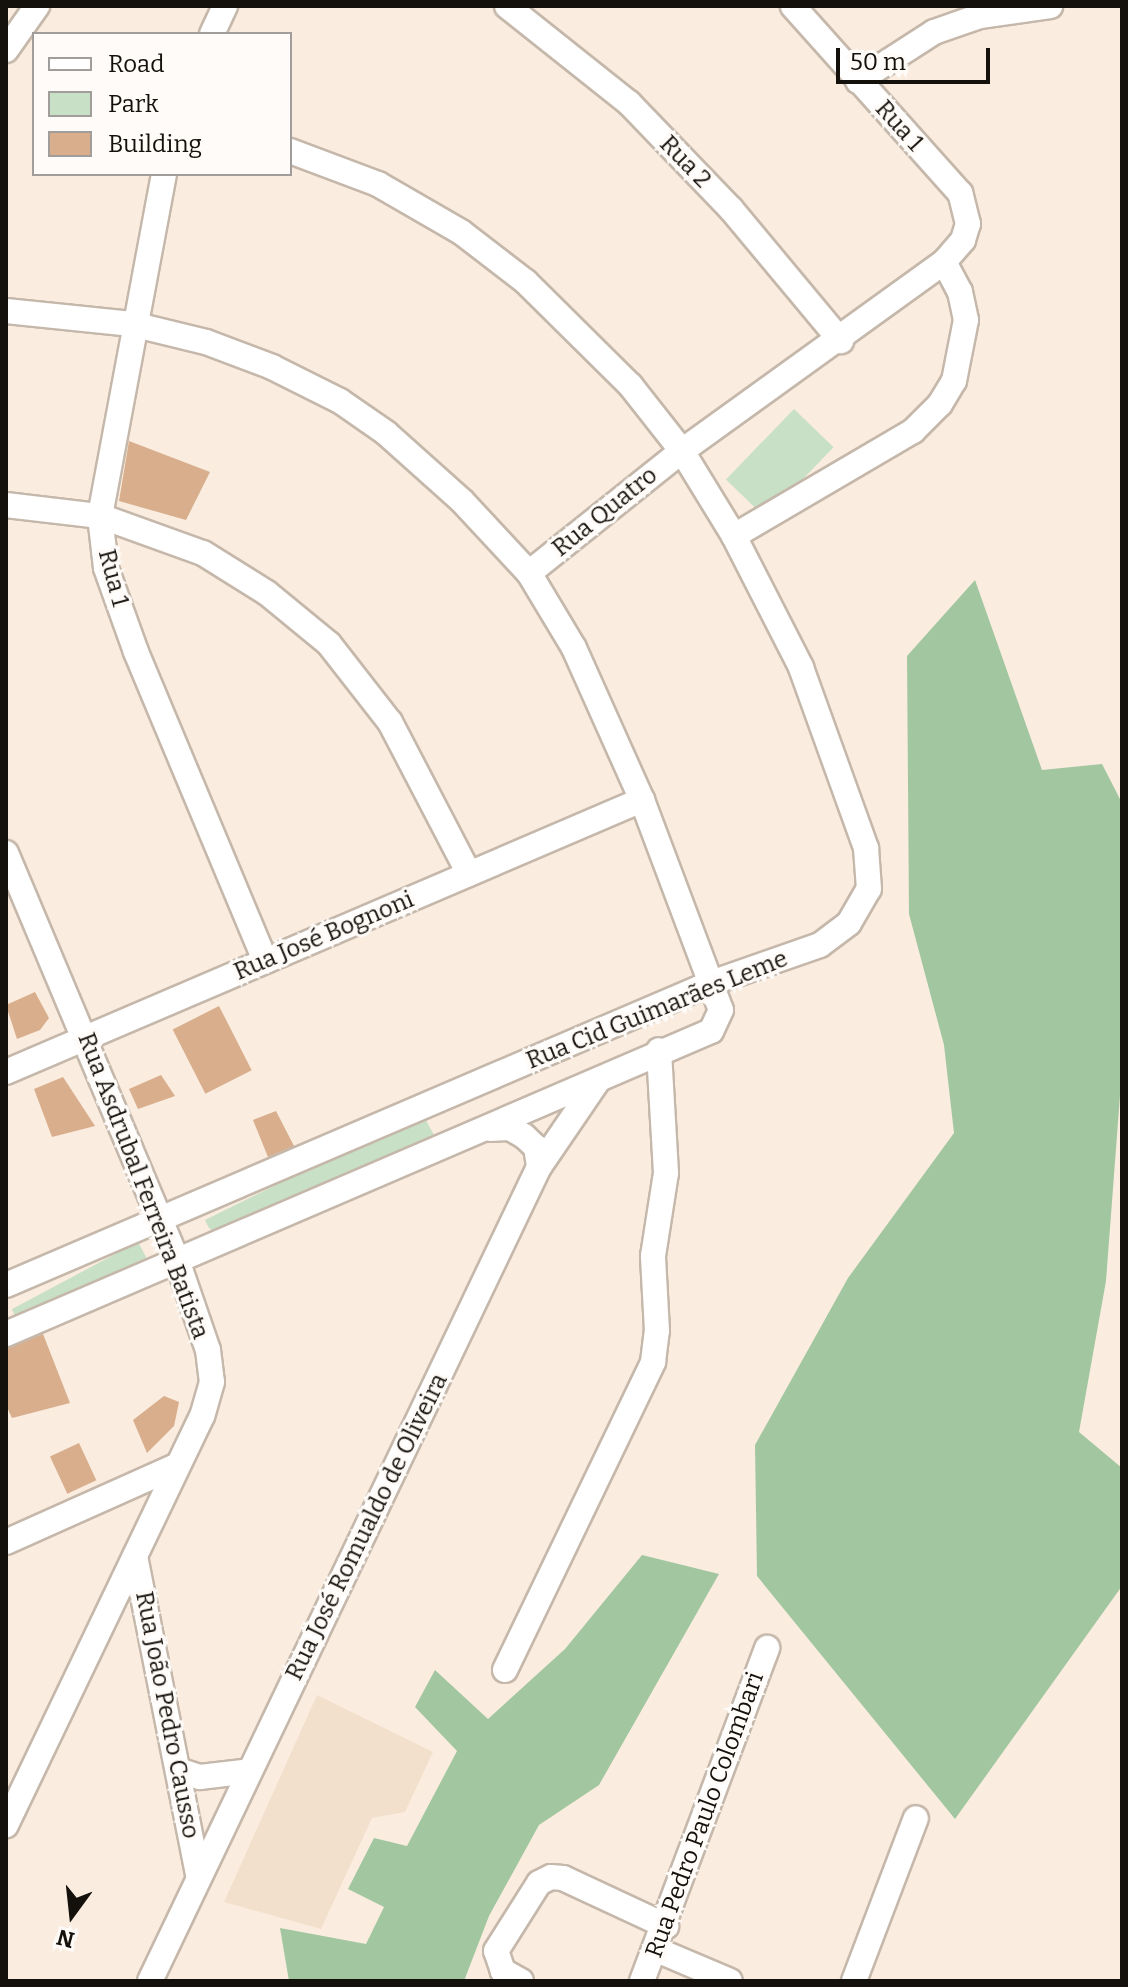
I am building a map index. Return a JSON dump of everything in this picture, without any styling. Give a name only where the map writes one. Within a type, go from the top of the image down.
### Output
[{"type":"street","points":[[6,50],[37,6]]},
{"type":"street","points":[[213,32],[225,6]]},
{"type":"street","name":"Rua 2","points":[[507,6],[629,103],[731,209],[841,341]]},
{"type":"street","name":"Rua 1","points":[[793,6],[960,193],[968,224],[948,259]]},
{"type":"street","points":[[858,81],[934,32],[980,16],[1050,6]]},
{"type":"street","name":"Rua Cid Guimarães Leme","points":[[6,1285],[711,983],[820,945],[862,908],[870,873],[801,667],[734,536],[682,451],[619,374],[526,282],[461,232],[378,184],[292,152]]},
{"type":"street","name":"Rua 1","points":[[164,176],[132,324],[100,516],[106,568],[136,652],[265,961]]},
{"type":"street","points":[[734,536],[913,431],[940,404],[954,381],[966,320],[948,259]]},
{"type":"street","name":"Rua Quatro","points":[[529,573],[682,451],[841,341],[948,259]]},
{"type":"street","points":[[6,311],[132,324],[206,342],[340,401],[386,433],[462,501],[529,573],[574,648],[642,800],[711,983]]},
{"type":"street","points":[[6,505],[100,516],[203,553],[267,593],[329,644],[390,722],[469,874]]},
{"type":"street","name":"Rua José Bognoni","points":[[6,1072],[642,800]]},
{"type":"street","name":"Rua Asdrubal Ferreira Batista","points":[[6,853],[86,1037],[178,1263],[208,1350],[212,1382],[178,1465],[6,1825]]},
{"type":"street","name":"Rua Cid Guimarães Leme","points":[[6,1334],[598,1081],[659,1050],[711,1031],[721,1010],[711,983]]},
{"type":"street","points":[[505,1670],[653,1362],[653,1256],[666,1173],[659,1050]]},
{"type":"street","name":"Rua José Romualdo de Oliveira","points":[[150,1981],[539,1167],[598,1081]]},
{"type":"street","points":[[482,1130],[510,1128],[524,1136],[536,1147],[539,1167]]},
{"type":"street","points":[[6,1542],[178,1465]]},
{"type":"street","name":"Rua João Pedro Causso","points":[[135,1556],[181,1771],[198,1875]]},
{"type":"street","name":"Rua Pedro Paulo Colombari","points":[[642,1981],[657,1950],[767,1648]]},
{"type":"street","points":[[181,1771],[200,1777],[250,1771]]},
{"type":"street","points":[[854,1981],[916,1818]]},
{"type":"street","points":[[521,1981],[503,1971],[495,1961],[496,1951],[539,1883],[551,1877],[563,1878],[666,1926]]},
{"type":"street","points":[[657,1950],[730,1981]]},
{"type":"shaded area","points":[[317,1695],[433,1752],[405,1812],[372,1818],[321,1929],[224,1902]]},
{"type":"green space","points":[[794,409],[834,447],[765,518],[726,479]]},
{"type":"green space","points":[[975,580],[1042,770],[1102,764],[1122,803],[1122,1069],[1106,1281],[1079,1432],[1122,1468],[1122,1586],[955,1819],[757,1576],[755,1445],[848,1278],[954,1133],[944,1045],[909,914],[907,656]]},
{"type":"green space","points":[[422,1113],[435,1137],[221,1236],[209,1228],[205,1220]]},
{"type":"green space","points":[[138,1242],[148,1261],[22,1328],[12,1309]]},
{"type":"green space","points":[[642,1555],[719,1574],[599,1785],[539,1825],[489,1916],[464,1981],[289,1981],[280,1928],[366,1944],[384,1907],[348,1889],[374,1838],[407,1846],[457,1751],[415,1707],[435,1670],[488,1719],[565,1649]]},
{"type":"building","points":[[129,441],[210,472],[186,520],[119,501]]},
{"type":"building","points":[[35,992],[49,1018],[40,1030],[17,1039],[6,1005]]},
{"type":"building","points":[[219,1006],[252,1070],[205,1094],[173,1030]]},
{"type":"building","points":[[161,1075],[175,1096],[138,1109],[129,1089]]},
{"type":"building","points":[[63,1077],[95,1126],[52,1137],[34,1089]]},
{"type":"building","points":[[276,1111],[294,1146],[268,1157],[253,1120]]},
{"type":"building","points":[[43,1334],[70,1403],[12,1418],[6,1405],[6,1349]]},
{"type":"building","points":[[164,1396],[179,1402],[174,1426],[147,1453],[133,1420]]},
{"type":"building","points":[[79,1443],[96,1480],[67,1494],[50,1457]]}]
